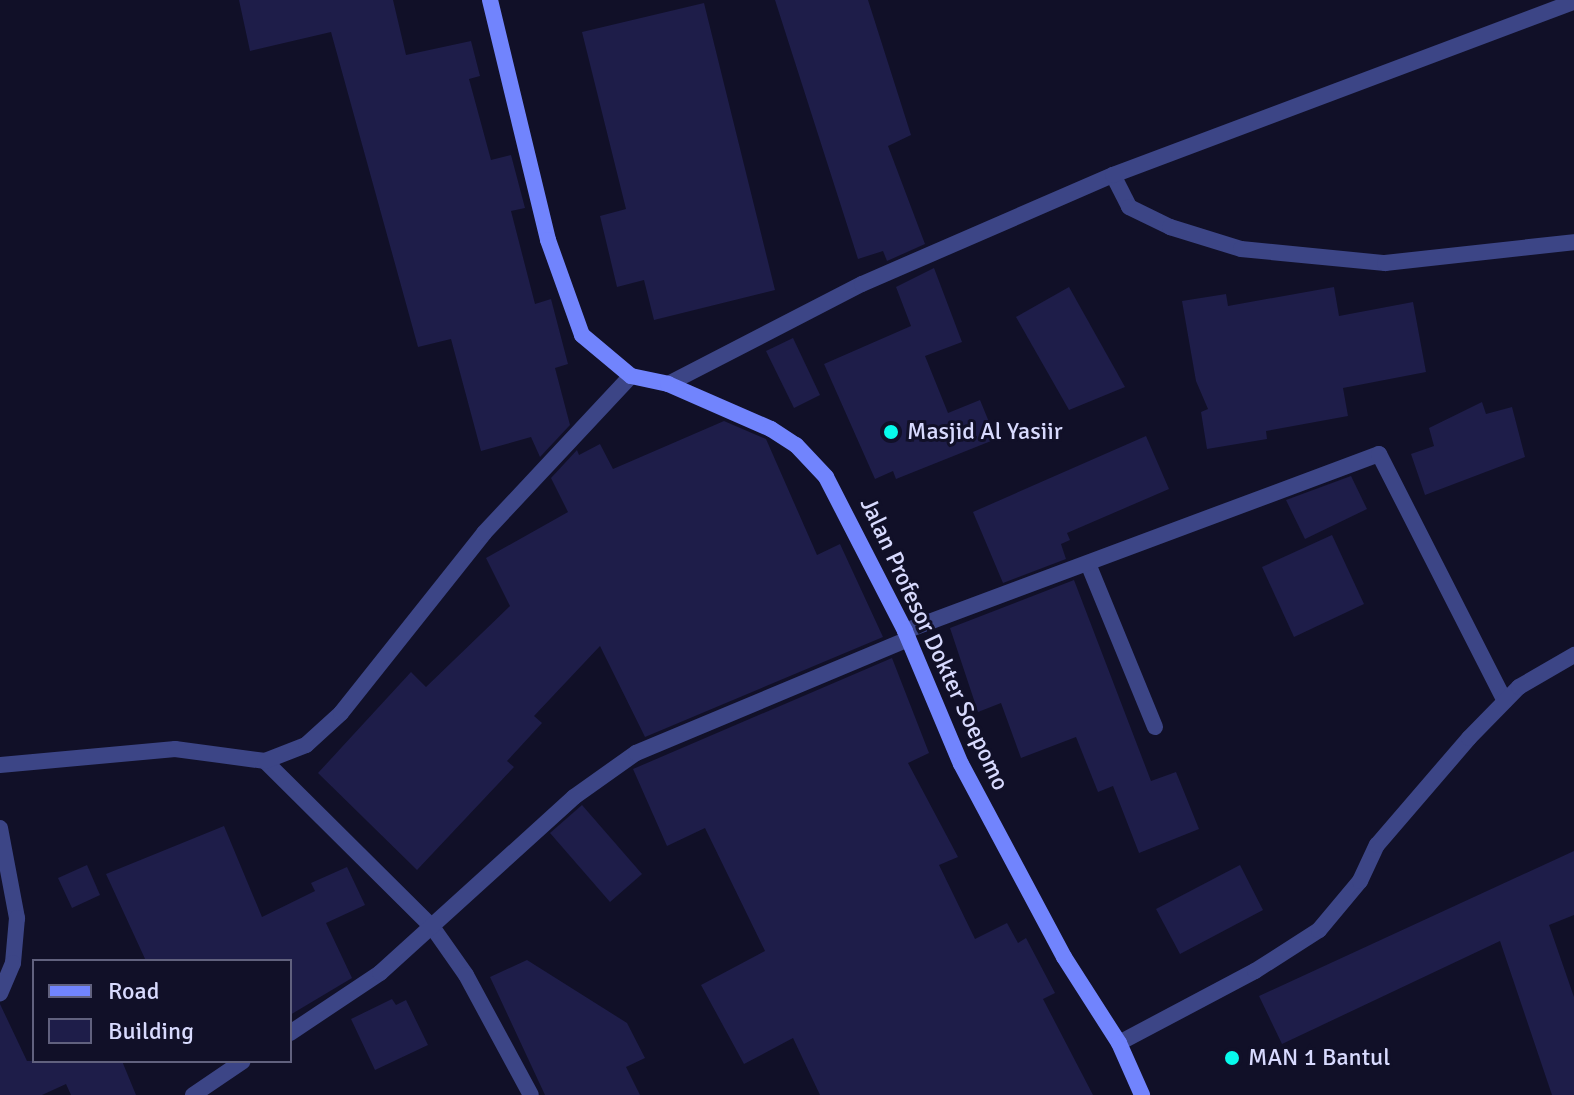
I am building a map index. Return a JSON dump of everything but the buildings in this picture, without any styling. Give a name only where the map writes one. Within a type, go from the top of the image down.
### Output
[{"type":"main road","name":"Jalan Profesor Dokter Soepomo","points":[[490,0],[571,317],[592,349],[631,376],[668,384],[753,418],[796,445],[815,464],[839,498],[906,635],[961,764],[1013,864],[1119,1043],[1140,1094]]},
{"type":"street","points":[[668,384],[862,284],[1113,175],[1574,2]]},
{"type":"street","points":[[1113,175],[1129,207],[1170,227],[1241,249],[1385,263],[1574,242]]},
{"type":"street","points":[[0,765],[175,749],[265,761],[306,745],[341,713],[484,533],[631,376]]},
{"type":"street","points":[[292,1032],[347,999],[433,928],[574,797],[636,753],[906,635],[1379,454],[1505,701]]},
{"type":"street","points":[[1089,566],[1155,727]]},
{"type":"street","points":[[1119,1043],[1255,971],[1319,930],[1360,881],[1377,845],[1505,701],[1519,687],[1574,655]]},
{"type":"street","points":[[265,761],[433,928],[466,975],[531,1095]]},
{"type":"street","points":[[0,828],[17,918],[13,963],[0,993]]},
{"type":"street","points":[[193,1095],[240,1063]]},
{"type":"place","name":"Masjid Al Yasiir","points":[[891,432]]},
{"type":"place","name":"MAN 1 Bantul","points":[[1232,1058]]}]
